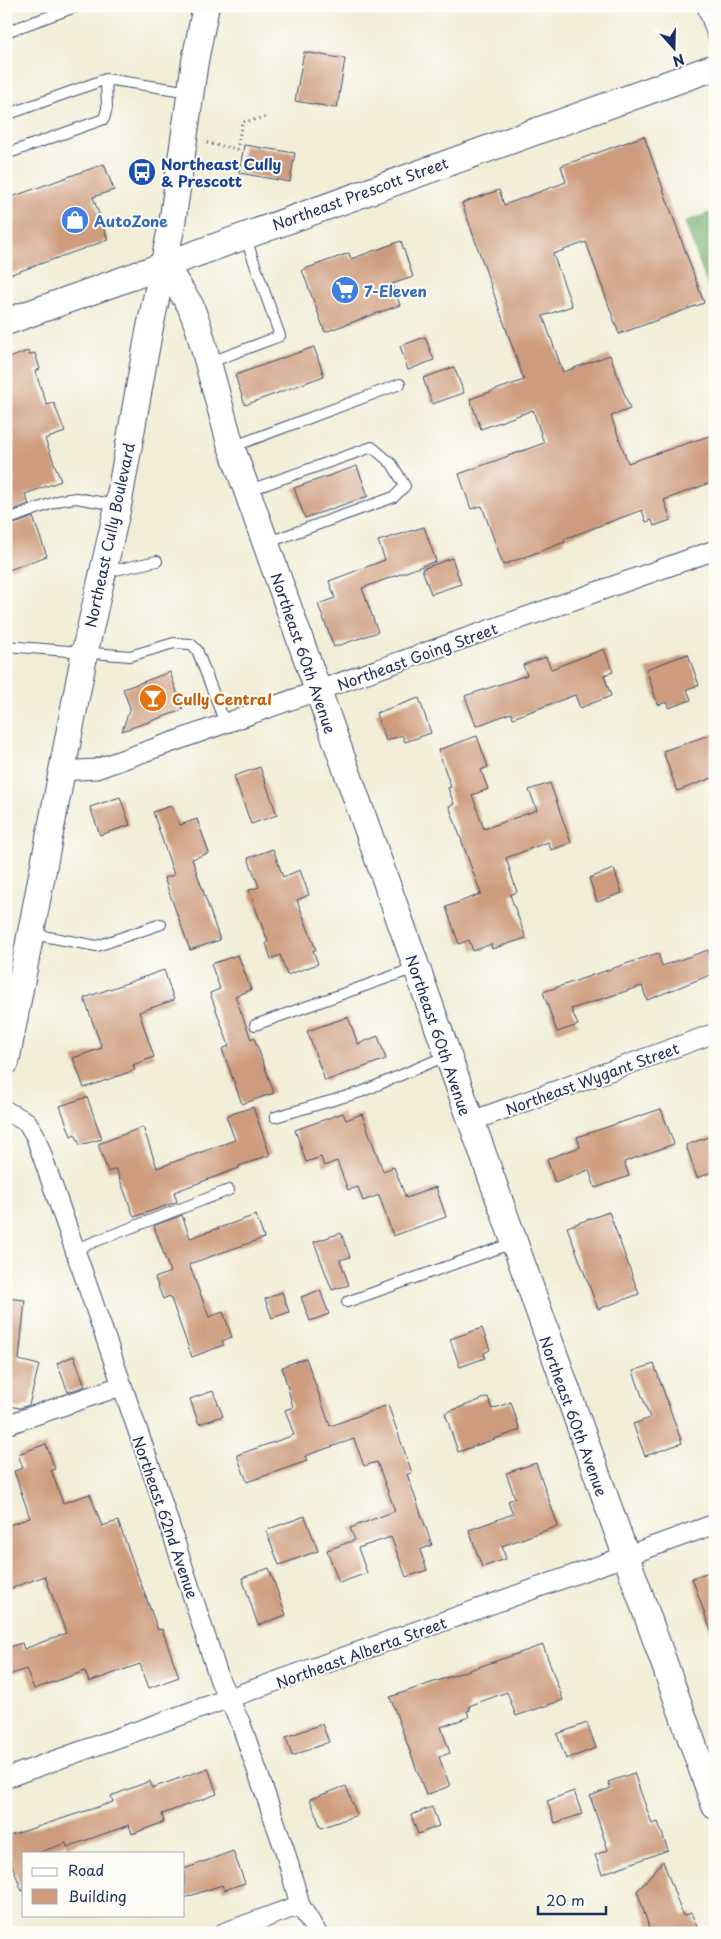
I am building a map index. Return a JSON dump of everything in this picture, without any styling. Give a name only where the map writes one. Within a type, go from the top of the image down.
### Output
[{"type":"street","name":"Northeast Cully Boulevard","points":[[6,1062],[11,1008],[30,934],[84,652],[118,506],[164,264],[206,6]]},
{"type":"street","name":"Northeast Prescott Street","points":[[6,322],[715,67]]},
{"type":"street","name":"Northeast 60th Avenue","points":[[164,264],[190,305],[231,447],[246,491],[624,1557],[715,1806]]},
{"type":"street","name":"Northeast Going Street","points":[[61,772],[96,769],[715,550]]},
{"type":"street","name":"Northeast Wygant Street","points":[[469,1122],[715,1034]]},
{"type":"street","name":"Northeast 62nd Avenue","points":[[6,1111],[27,1122],[35,1135],[220,1681],[241,1724],[285,1851],[300,1905],[317,1933]]},
{"type":"street","points":[[6,1425],[121,1386]]},
{"type":"street","name":"Northeast Alberta Street","points":[[6,1778],[715,1524]]},
{"type":"street","points":[[223,1933],[300,1905]]},
{"type":"lane","points":[[6,32],[78,6]]},
{"type":"lane","points":[[702,6],[715,42]]},
{"type":"lane","points":[[6,115],[106,79],[191,92]]},
{"type":"lane","points":[[6,154],[104,119],[108,108],[106,79]]},
{"type":"lane","points":[[208,363],[280,336],[244,235]]},
{"type":"lane","points":[[231,447],[400,384]]},
{"type":"lane","points":[[246,491],[372,447],[392,464],[405,486],[394,497],[265,543]]},
{"type":"lane","points":[[6,520],[61,500],[76,498],[118,506]]},
{"type":"lane","points":[[102,573],[157,562]]},
{"type":"lane","points":[[6,646],[130,656],[174,643],[191,644],[198,650],[225,723]]},
{"type":"lane","points":[[30,934],[97,946],[161,924]]},
{"type":"lane","points":[[255,1025],[415,968]]},
{"type":"lane","points":[[275,1117],[361,1092],[446,1056]]},
{"type":"lane","points":[[73,1250],[229,1190]]},
{"type":"lane","points":[[347,1302],[513,1243]]},
{"type":"path","points":[[184,140],[237,149],[242,122],[268,117]]},
{"type":"green space","points":[[715,211],[715,305],[685,222]]},
{"type":"building","points":[[304,52],[345,59],[337,108],[295,101]]},
{"type":"building","points":[[644,136],[704,303],[619,334],[586,242],[553,254],[572,306],[543,316],[563,372],[610,355],[630,409],[611,416],[628,463],[715,434],[715,481],[664,500],[671,520],[654,526],[652,520],[646,522],[642,510],[564,539],[565,542],[503,565],[482,506],[471,509],[459,474],[544,443],[533,410],[481,429],[470,399],[524,380],[462,203],[499,190],[504,205],[566,182],[561,166]]},
{"type":"building","points":[[244,145],[295,153],[290,182],[239,173]]},
{"type":"building","points":[[104,164],[114,190],[93,197],[108,240],[6,276],[6,199]]},
{"type":"building","points":[[401,241],[413,277],[392,284],[400,305],[325,332],[302,270],[349,253],[351,259]]},
{"type":"building","points":[[425,337],[434,360],[408,370],[400,346]]},
{"type":"building","points":[[314,347],[324,376],[245,405],[235,375]]},
{"type":"building","points":[[28,351],[29,355],[35,353],[40,369],[35,371],[47,405],[54,403],[65,432],[45,439],[61,481],[25,494],[29,504],[6,513],[6,359]]},
{"type":"building","points":[[454,367],[464,393],[432,404],[423,378]]},
{"type":"building","points":[[357,466],[368,496],[305,518],[294,488]]},
{"type":"building","points":[[33,517],[47,556],[6,571],[6,527]]},
{"type":"building","points":[[424,527],[436,561],[362,588],[378,632],[334,647],[318,604],[335,598],[329,581],[385,560],[378,541]]},
{"type":"building","points":[[452,558],[461,584],[431,594],[422,569]]},
{"type":"building","points":[[604,649],[613,672],[604,675],[611,696],[580,708],[575,695],[513,718],[511,713],[476,726],[465,696],[527,675],[523,665],[546,657],[551,669]]},
{"type":"building","points":[[688,654],[699,685],[687,689],[691,700],[669,708],[667,702],[658,705],[646,669]]},
{"type":"building","name":"Cully Central","points":[[170,672],[183,710],[122,731],[130,708],[123,689]]},
{"type":"building","points":[[419,698],[431,733],[405,742],[402,735],[386,741],[376,713]]},
{"type":"building","points":[[715,733],[715,777],[677,791],[663,751]]},
{"type":"building","points":[[477,736],[488,767],[481,770],[488,789],[472,795],[484,829],[537,810],[529,790],[550,783],[571,843],[551,850],[548,842],[506,858],[517,892],[510,895],[526,938],[492,949],[491,944],[473,951],[469,940],[459,944],[446,907],[481,894],[449,806],[454,804],[448,788],[451,787],[438,750]]},
{"type":"building","points":[[260,767],[277,815],[251,824],[234,776]]},
{"type":"building","points":[[120,797],[130,825],[100,835],[90,807]]},
{"type":"building","points":[[171,806],[180,825],[197,819],[209,853],[192,859],[220,940],[190,950],[164,878],[174,875],[153,812]]},
{"type":"building","points":[[273,849],[283,877],[300,870],[309,895],[297,900],[316,950],[313,950],[318,964],[287,975],[280,955],[271,959],[266,943],[268,942],[249,890],[259,887],[248,858]]},
{"type":"building","points":[[614,869],[622,893],[597,902],[589,878]]},
{"type":"building","points":[[708,950],[715,973],[647,1000],[642,986],[571,1009],[578,1025],[557,1032],[543,992],[658,953],[662,966]]},
{"type":"building","points":[[238,955],[251,990],[235,996],[251,1039],[254,1037],[274,1093],[242,1104],[222,1049],[229,1046],[210,993],[220,989],[211,964]]},
{"type":"building","points":[[164,970],[174,1000],[139,1012],[154,1057],[133,1065],[135,1070],[84,1088],[73,1058],[102,1048],[84,998]]},
{"type":"building","points":[[348,1017],[358,1044],[378,1036],[386,1059],[325,1081],[307,1031]]},
{"type":"building","points":[[87,1097],[102,1139],[80,1145],[75,1134],[71,1136],[60,1106]]},
{"type":"building","points":[[253,1107],[270,1155],[174,1192],[177,1202],[134,1217],[116,1169],[108,1172],[98,1144],[143,1127],[157,1168],[235,1140],[226,1116]]},
{"type":"building","points":[[661,1109],[674,1144],[624,1162],[629,1176],[595,1188],[589,1170],[555,1183],[547,1159],[580,1147],[577,1137]]},
{"type":"building","points":[[343,1113],[346,1120],[362,1114],[383,1171],[394,1167],[406,1198],[436,1187],[446,1217],[393,1236],[379,1195],[363,1201],[358,1187],[348,1190],[337,1161],[324,1166],[321,1157],[306,1162],[295,1130]]},
{"type":"building","points":[[711,1136],[715,1147],[715,1171],[697,1178],[686,1145]]},
{"type":"building","points":[[609,1212],[639,1294],[598,1309],[567,1227]]},
{"type":"building","points":[[182,1215],[190,1238],[256,1215],[264,1238],[189,1264],[209,1317],[223,1312],[232,1337],[222,1341],[224,1345],[192,1357],[170,1296],[163,1299],[155,1278],[170,1272],[154,1226]]},
{"type":"building","points":[[341,1233],[350,1257],[340,1260],[349,1285],[332,1290],[314,1242]]},
{"type":"building","points":[[320,1290],[329,1314],[310,1321],[301,1297]]},
{"type":"building","points":[[282,1292],[289,1312],[272,1318],[265,1299]]},
{"type":"building","points":[[6,1298],[25,1300],[19,1360],[39,1365],[29,1405],[20,1408],[9,1406],[10,1399],[6,1398]]},
{"type":"building","points":[[482,1328],[490,1350],[484,1353],[485,1358],[460,1367],[450,1339]]},
{"type":"building","points":[[74,1356],[85,1386],[68,1392],[57,1363]]},
{"type":"building","points":[[306,1358],[330,1426],[388,1405],[412,1473],[407,1474],[432,1545],[420,1550],[427,1570],[406,1577],[391,1537],[358,1548],[367,1573],[339,1583],[327,1550],[355,1540],[350,1528],[395,1511],[377,1462],[364,1466],[354,1439],[305,1456],[307,1461],[247,1482],[237,1455],[294,1435],[285,1410],[293,1407],[282,1367]]},
{"type":"building","points":[[654,1364],[682,1443],[645,1456],[633,1424],[650,1418],[633,1371]]},
{"type":"building","points":[[213,1391],[223,1416],[199,1424],[190,1399]]},
{"type":"building","points":[[488,1397],[492,1409],[511,1402],[520,1430],[458,1452],[445,1413]]},
{"type":"building","points":[[46,1444],[55,1469],[51,1470],[63,1503],[90,1494],[102,1526],[118,1521],[158,1630],[162,1629],[179,1677],[149,1688],[140,1664],[89,1682],[85,1671],[34,1689],[26,1669],[6,1676],[6,1648],[22,1643],[24,1649],[66,1633],[45,1576],[6,1590],[6,1526],[30,1518],[14,1471],[23,1468],[18,1454]]},
{"type":"building","points":[[536,1463],[558,1526],[502,1546],[506,1559],[482,1567],[469,1530],[513,1514],[508,1501],[515,1498],[506,1473]]},
{"type":"building","points":[[305,1516],[318,1551],[279,1565],[266,1530]]},
{"type":"building","points":[[269,1568],[286,1615],[258,1625],[242,1578]]},
{"type":"building","points":[[709,1572],[711,1578],[715,1577],[715,1634],[712,1634],[692,1578]]},
{"type":"building","points":[[543,1645],[563,1700],[516,1716],[507,1692],[469,1706],[470,1710],[467,1711],[469,1717],[441,1727],[450,1753],[439,1757],[450,1786],[426,1795],[390,1697]]},
{"type":"building","points":[[587,1723],[596,1748],[566,1759],[557,1734]]},
{"type":"building","points":[[322,1724],[329,1742],[292,1756],[286,1737]]},
{"type":"building","points":[[208,1768],[217,1794],[162,1814],[164,1822],[132,1834],[129,1825],[67,1847],[66,1843],[41,1852],[22,1852],[22,1891],[6,1849],[6,1837],[113,1802],[111,1796],[150,1781],[152,1788]]},
{"type":"building","points":[[634,1773],[652,1824],[658,1822],[668,1850],[602,1874],[595,1855],[608,1850],[590,1796],[611,1788],[608,1782]]},
{"type":"building","points":[[346,1786],[357,1815],[321,1828],[310,1799]]},
{"type":"building","points":[[574,1791],[582,1814],[555,1823],[547,1801]]},
{"type":"building","points":[[432,1807],[439,1826],[418,1834],[411,1815]]},
{"type":"building","points":[[233,1851],[245,1883],[224,1890],[222,1885],[185,1898],[185,1869]]},
{"type":"building","points":[[663,1861],[683,1916],[691,1913],[700,1933],[644,1933],[650,1930],[637,1891]]},
{"type":"place","name":"Northeast Cully & Prescott","points":[[142,172]]},
{"type":"place","name":"AutoZone","points":[[75,220]]},
{"type":"place","name":"7-Eleven","points":[[345,290]]},
{"type":"place","name":"Cully Central","points":[[153,698]]}]
